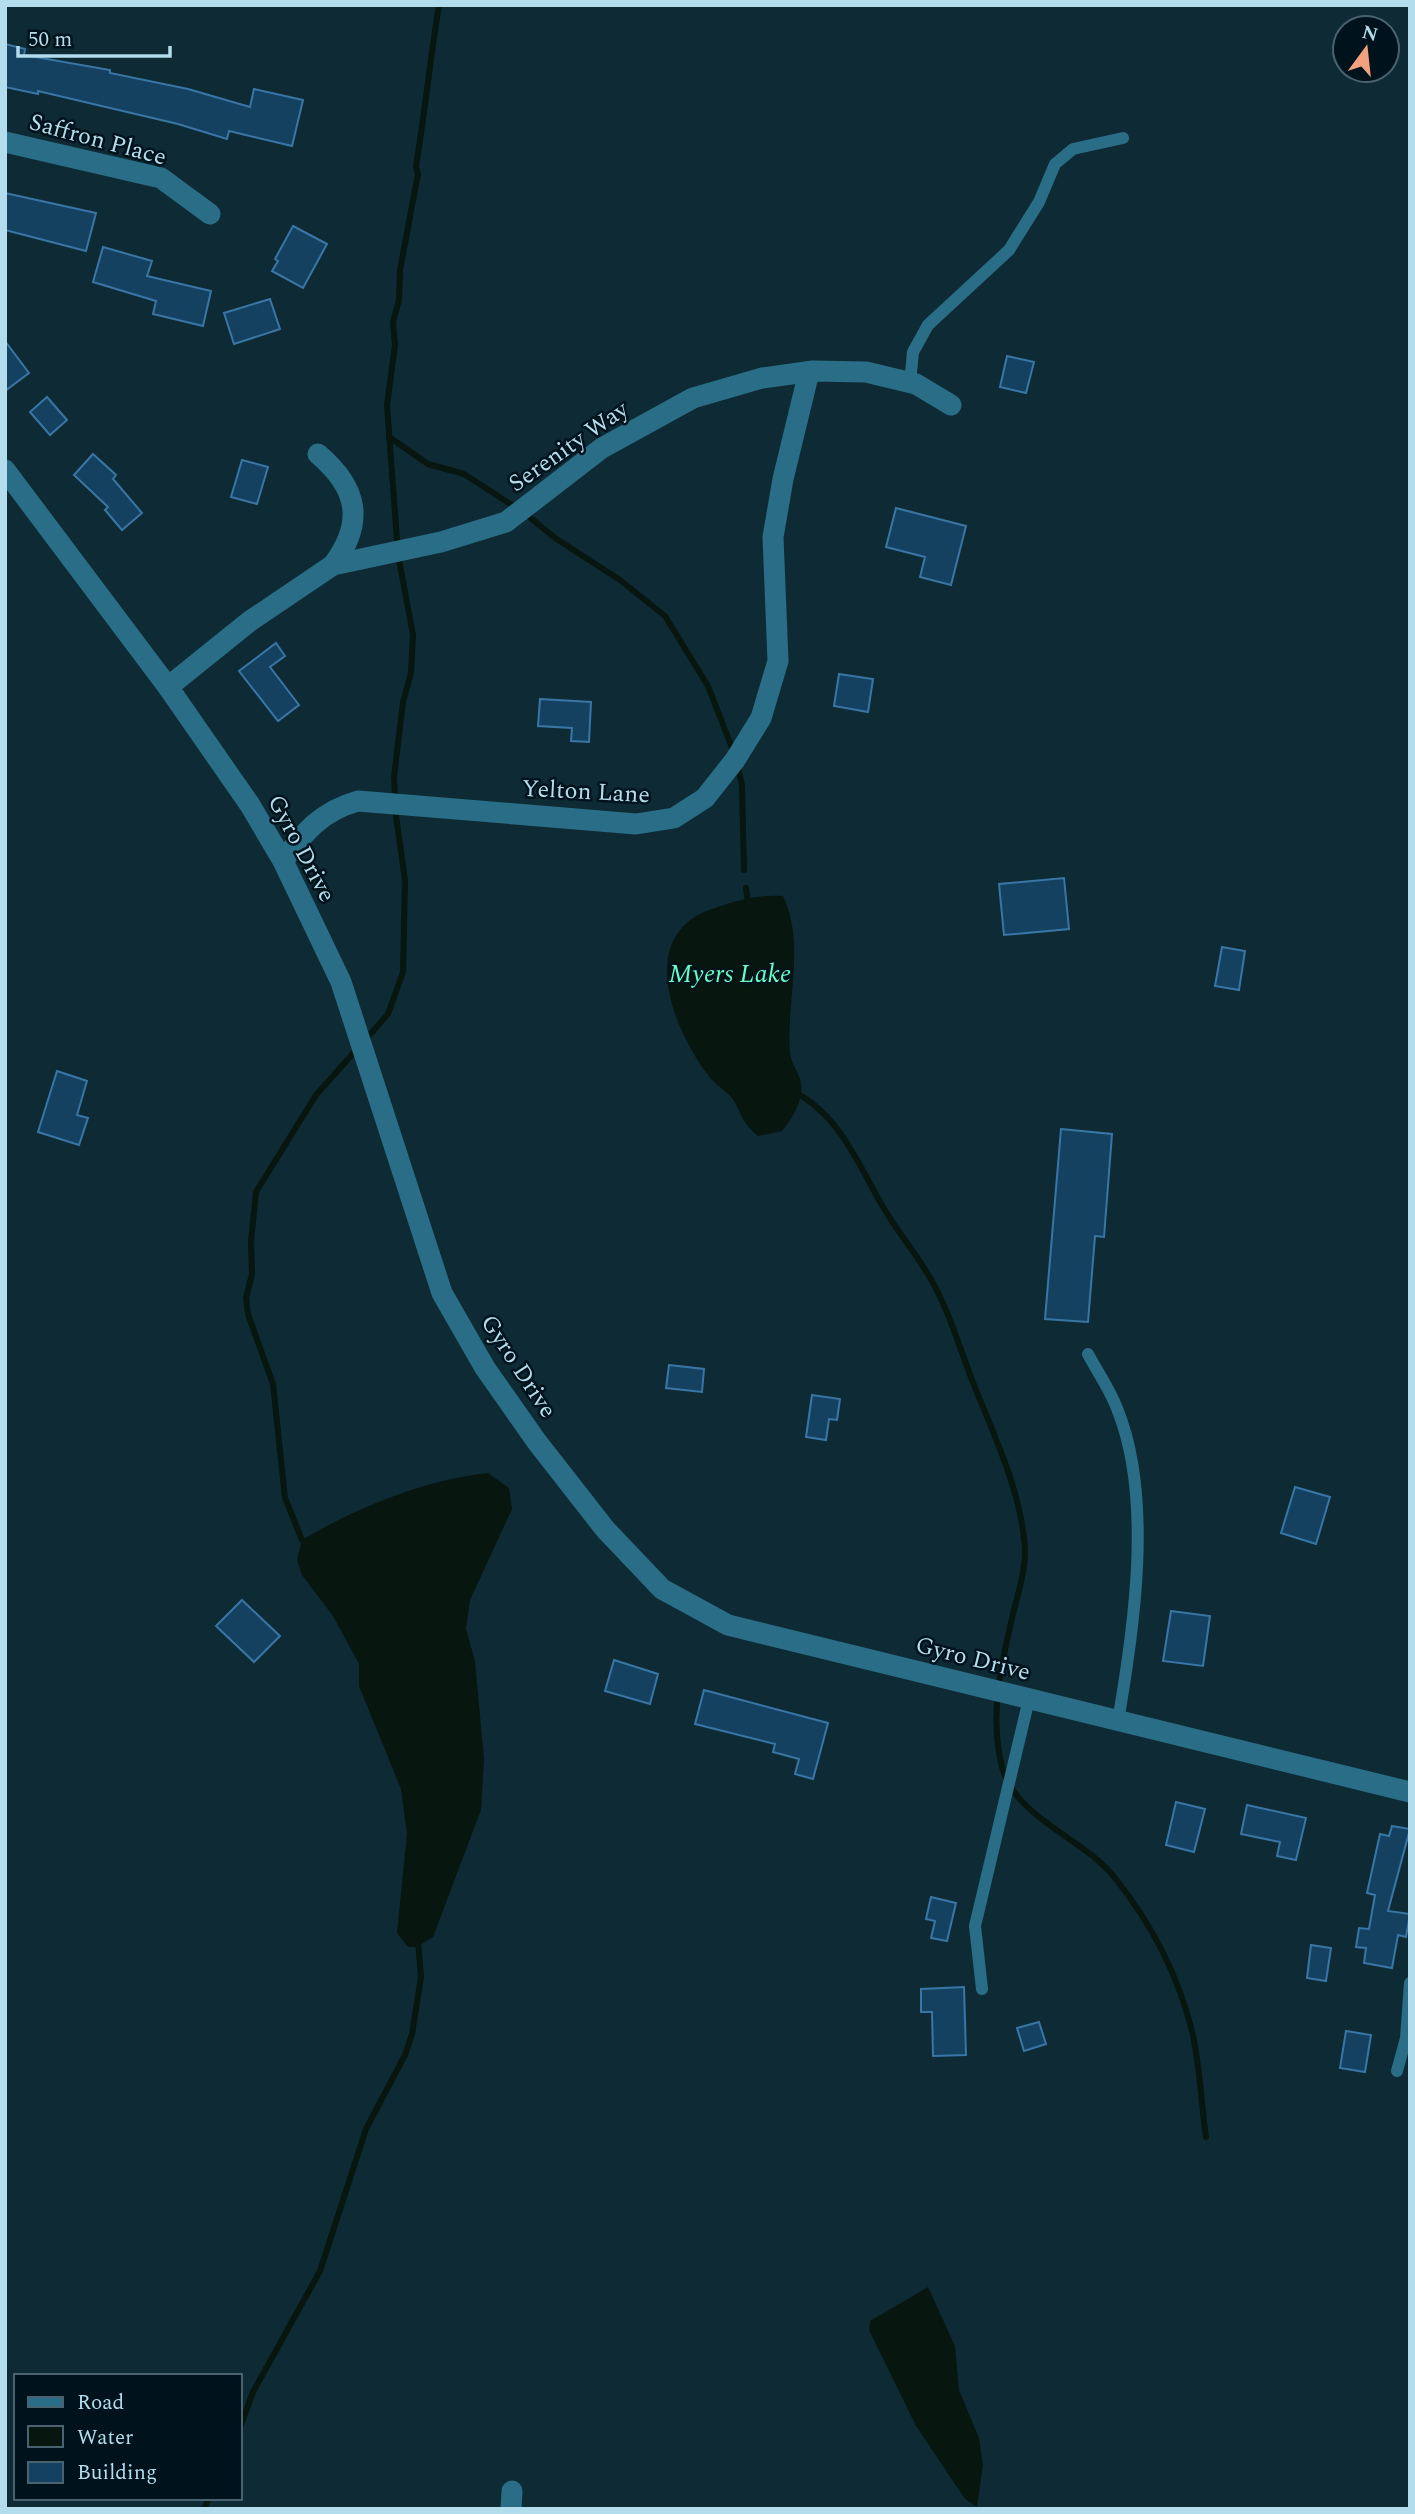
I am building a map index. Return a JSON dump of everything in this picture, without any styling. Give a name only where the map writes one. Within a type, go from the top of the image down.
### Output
[{"type":"street","name":"Saffron Place","points":[[5,142],[161,178],[210,214]]},
{"type":"street","name":"Serenity Way","points":[[332,565],[441,542],[506,522],[602,448],[693,398],[762,378],[809,372],[866,372],[910,383],[951,405]]},
{"type":"street","name":"Yelton Lane","points":[[283,861],[309,826],[340,806],[358,801],[636,824],[674,818],[705,798],[754,732],[778,662],[773,537],[783,479],[809,372]]},
{"type":"street","name":"Serenity Way","points":[[168,687],[250,621],[332,565],[349,544],[353,526],[352,501],[337,471],[317,454]]},
{"type":"street","name":"Gyro Drive","points":[[5,470],[168,687],[250,806],[283,861],[341,982],[442,1293],[485,1368],[516,1412],[605,1529],[662,1589],[728,1625],[1410,1792]]},
{"type":"lane","points":[[910,383],[913,352],[928,325],[1009,250],[1039,202],[1055,164],[1073,149],[1123,138]]},
{"type":"lane","points":[[1087,1354],[1118,1410],[1137,1482],[1128,1665],[1118,1721]]},
{"type":"lane","points":[[982,1989],[975,1926],[1029,1699]]},
{"type":"lane","points":[[1397,2071],[1406,2038],[1410,1983]]},
{"type":"water","name":"Myers Lake","points":[[783,896],[790,915],[794,953],[790,1052],[801,1082],[801,1093],[794,1114],[782,1131],[758,1136],[746,1123],[732,1098],[711,1079],[686,1039],[675,1015],[667,967],[671,945],[683,926],[704,912],[743,900]]},
{"type":"water","points":[[488,1473],[509,1488],[512,1509],[470,1600],[466,1629],[475,1661],[484,1759],[481,1810],[433,1937],[417,1947],[408,1947],[397,1933],[407,1834],[401,1789],[359,1686],[359,1664],[333,1616],[302,1575],[297,1560],[302,1540],[369,1506],[440,1482]]},
{"type":"water","points":[[928,2287],[955,2346],[959,2390],[979,2438],[983,2465],[977,2507],[965,2499],[916,2426],[869,2330],[870,2321]]},
{"type":"building","points":[[5,44],[25,49],[24,55],[110,70],[110,73],[188,89],[250,107],[254,89],[303,100],[292,146],[229,131],[227,139],[178,124],[38,91],[38,94],[5,87]]},
{"type":"building","points":[[5,193],[96,213],[86,251],[5,230]]},
{"type":"building","points":[[293,226],[327,244],[303,288],[272,271],[278,261],[275,259]]},
{"type":"building","points":[[103,247],[152,261],[147,276],[211,291],[203,326],[153,314],[156,301],[93,282]]},
{"type":"building","points":[[270,299],[280,329],[234,344],[224,313]]},
{"type":"building","points":[[5,341],[29,373],[5,391]]},
{"type":"building","points":[[1007,356],[1034,362],[1026,393],[1000,387]]},
{"type":"building","points":[[47,397],[67,420],[50,435],[30,412]]},
{"type":"building","points":[[93,454],[116,475],[113,479],[142,513],[122,530],[105,510],[108,507],[74,475]]},
{"type":"building","points":[[242,460],[268,467],[257,504],[231,497]]},
{"type":"building","points":[[896,508],[966,526],[951,585],[920,577],[925,557],[886,547]]},
{"type":"building","points":[[276,643],[285,656],[270,667],[299,705],[278,721],[239,671]]},
{"type":"building","points":[[839,674],[873,679],[868,712],[834,706]]},
{"type":"building","points":[[540,699],[591,702],[589,742],[571,741],[572,728],[538,726]]},
{"type":"building","points":[[1064,878],[1069,929],[1004,935],[999,884]]},
{"type":"building","points":[[1222,947],[1245,951],[1239,990],[1215,986]]},
{"type":"building","points":[[57,1071],[87,1081],[77,1115],[88,1118],[79,1145],[38,1132]]},
{"type":"building","points":[[1061,1129],[1112,1134],[1104,1237],[1095,1236],[1088,1322],[1045,1319]]},
{"type":"building","points":[[669,1365],[704,1369],[702,1392],[666,1388]]},
{"type":"building","points":[[812,1395],[840,1399],[837,1420],[829,1419],[826,1440],[806,1437]]},
{"type":"building","points":[[1295,1487],[1330,1497],[1316,1544],[1281,1533]]},
{"type":"building","points":[[242,1600],[280,1636],[254,1662],[216,1626]]},
{"type":"building","points":[[1171,1611],[1210,1616],[1203,1666],[1163,1661]]},
{"type":"building","points":[[614,1660],[658,1674],[650,1704],[605,1691]]},
{"type":"building","points":[[704,1690],[828,1723],[813,1779],[795,1774],[799,1759],[773,1752],[775,1744],[695,1724]]},
{"type":"building","points":[[1176,1802],[1205,1809],[1194,1852],[1166,1845]]},
{"type":"building","points":[[1247,1805],[1306,1818],[1296,1860],[1277,1856],[1280,1842],[1241,1834]]},
{"type":"building","points":[[1392,1826],[1410,1829],[1388,1911],[1410,1914],[1406,1937],[1398,1935],[1392,1968],[1364,1963],[1366,1948],[1356,1947],[1359,1928],[1369,1929],[1375,1895],[1367,1893],[1380,1834],[1389,1836]]},
{"type":"building","points":[[931,1897],[956,1903],[947,1941],[931,1938],[935,1921],[926,1919]]},
{"type":"building","points":[[1311,1945],[1331,1948],[1326,1981],[1307,1978]]},
{"type":"building","points":[[964,1987],[966,2055],[933,2056],[932,2012],[921,2012],[921,1989]]},
{"type":"building","points":[[1039,2022],[1046,2044],[1024,2051],[1017,2028]]},
{"type":"building","points":[[1346,2031],[1371,2035],[1365,2072],[1340,2068]]},
{"type":"waterway","points":[[366,1039],[388,1014],[403,972],[405,880],[396,816],[394,777],[403,702],[411,673],[413,635],[398,554],[387,405],[395,345],[393,322],[399,300],[400,270],[418,174],[416,166],[439,5]]},
{"type":"waterway","points":[[389,437],[428,464],[464,474],[515,507]]},
{"type":"waterway","points":[[527,515],[555,538],[620,580],[665,616],[708,686],[734,753]]},
{"type":"waterway","points":[[738,768],[742,785],[744,870]]},
{"type":"waterway","points":[[746,888],[748,903]]},
{"type":"waterway","points":[[309,1543],[302,1540],[285,1498],[273,1384],[248,1314],[246,1298],[252,1274],[251,1241],[256,1192],[316,1095],[358,1048]]},
{"type":"waterway","points":[[794,1092],[810,1102],[836,1127],[888,1216],[929,1276],[953,1327],[1010,1478],[1024,1538],[1024,1567],[998,1690],[998,1748],[1002,1767],[1021,1801],[1102,1864],[1115,1878],[1162,1950],[1192,2031],[1206,2137]]},
{"type":"waterway","points":[[242,2422],[253,2392],[320,2271],[366,2129],[405,2055],[412,2034],[421,1977],[418,1942]]},
{"type":"waterway","points":[[204,2509],[208,2500]]}]
